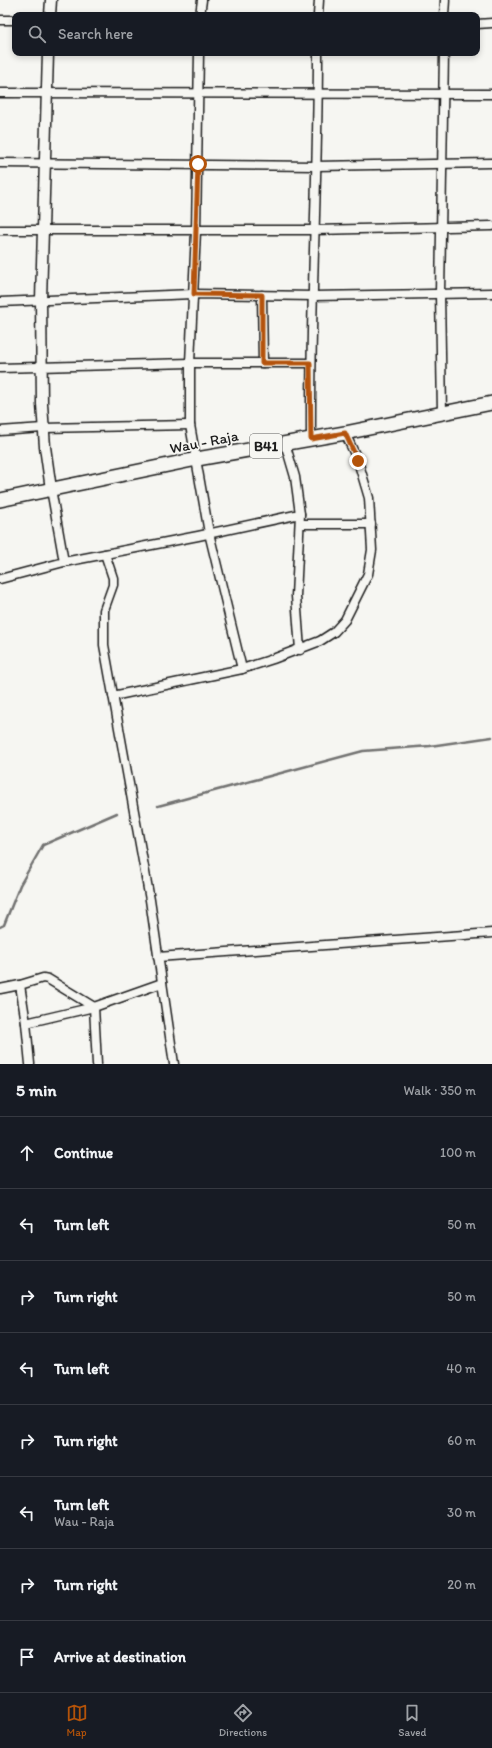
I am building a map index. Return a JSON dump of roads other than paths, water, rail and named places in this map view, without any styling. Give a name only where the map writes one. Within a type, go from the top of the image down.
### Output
[{"type":"main road","name":"Wau - Raja","points":[[0,500],[197,459],[345,433],[492,403]]},
{"type":"street","points":[[50,12],[51,0]]},
{"type":"street","points":[[200,12],[202,0]]},
{"type":"street","points":[[318,12],[319,0]]},
{"type":"street","points":[[444,12],[445,0]]},
{"type":"street","points":[[0,20],[12,20]]},
{"type":"street","points":[[480,24],[492,23]]},
{"type":"street","points":[[48,56],[41,300],[42,404],[46,490],[64,562]]},
{"type":"street","points":[[199,56],[198,164],[194,294],[190,363],[190,425],[209,532],[242,669]]},
{"type":"street","points":[[311,439],[310,363],[314,296],[318,56]]},
{"type":"street","points":[[442,414],[440,293],[444,56]]},
{"type":"street","points":[[0,93],[492,94]]},
{"type":"street","points":[[0,163],[315,166],[492,163]]},
{"type":"street","points":[[0,230],[196,231],[492,226]]},
{"type":"street","points":[[0,302],[194,294],[314,296],[492,293]]},
{"type":"street","points":[[262,295],[262,363]]},
{"type":"street","points":[[0,368],[190,363],[310,363]]},
{"type":"street","points":[[0,431],[43,428],[190,425]]},
{"type":"street","points":[[113,696],[242,669],[300,650],[320,641],[334,632],[345,620],[368,574],[372,550],[369,498],[358,461],[345,433]]},
{"type":"street","points":[[285,443],[295,477],[300,514],[296,596],[300,650]]},
{"type":"street","points":[[0,579],[64,562],[300,514]]},
{"type":"street","points":[[300,524],[371,524]]},
{"type":"street","points":[[106,554],[113,578],[113,585],[104,610],[104,645],[150,900],[174,1064]]},
{"type":"street","points":[[158,957],[492,934]]},
{"type":"street","points":[[0,989],[43,978],[48,979],[94,1007]]},
{"type":"street","points":[[26,1023],[94,1007],[162,983]]},
{"type":"street","points":[[20,985],[30,1064]]},
{"type":"street","points":[[94,1007],[97,1064]]},
{"type":"waterway","points":[[158,806],[363,751],[430,746],[492,737]]},
{"type":"waterway","points":[[0,927],[4,925],[20,885],[43,845],[117,813]]}]
